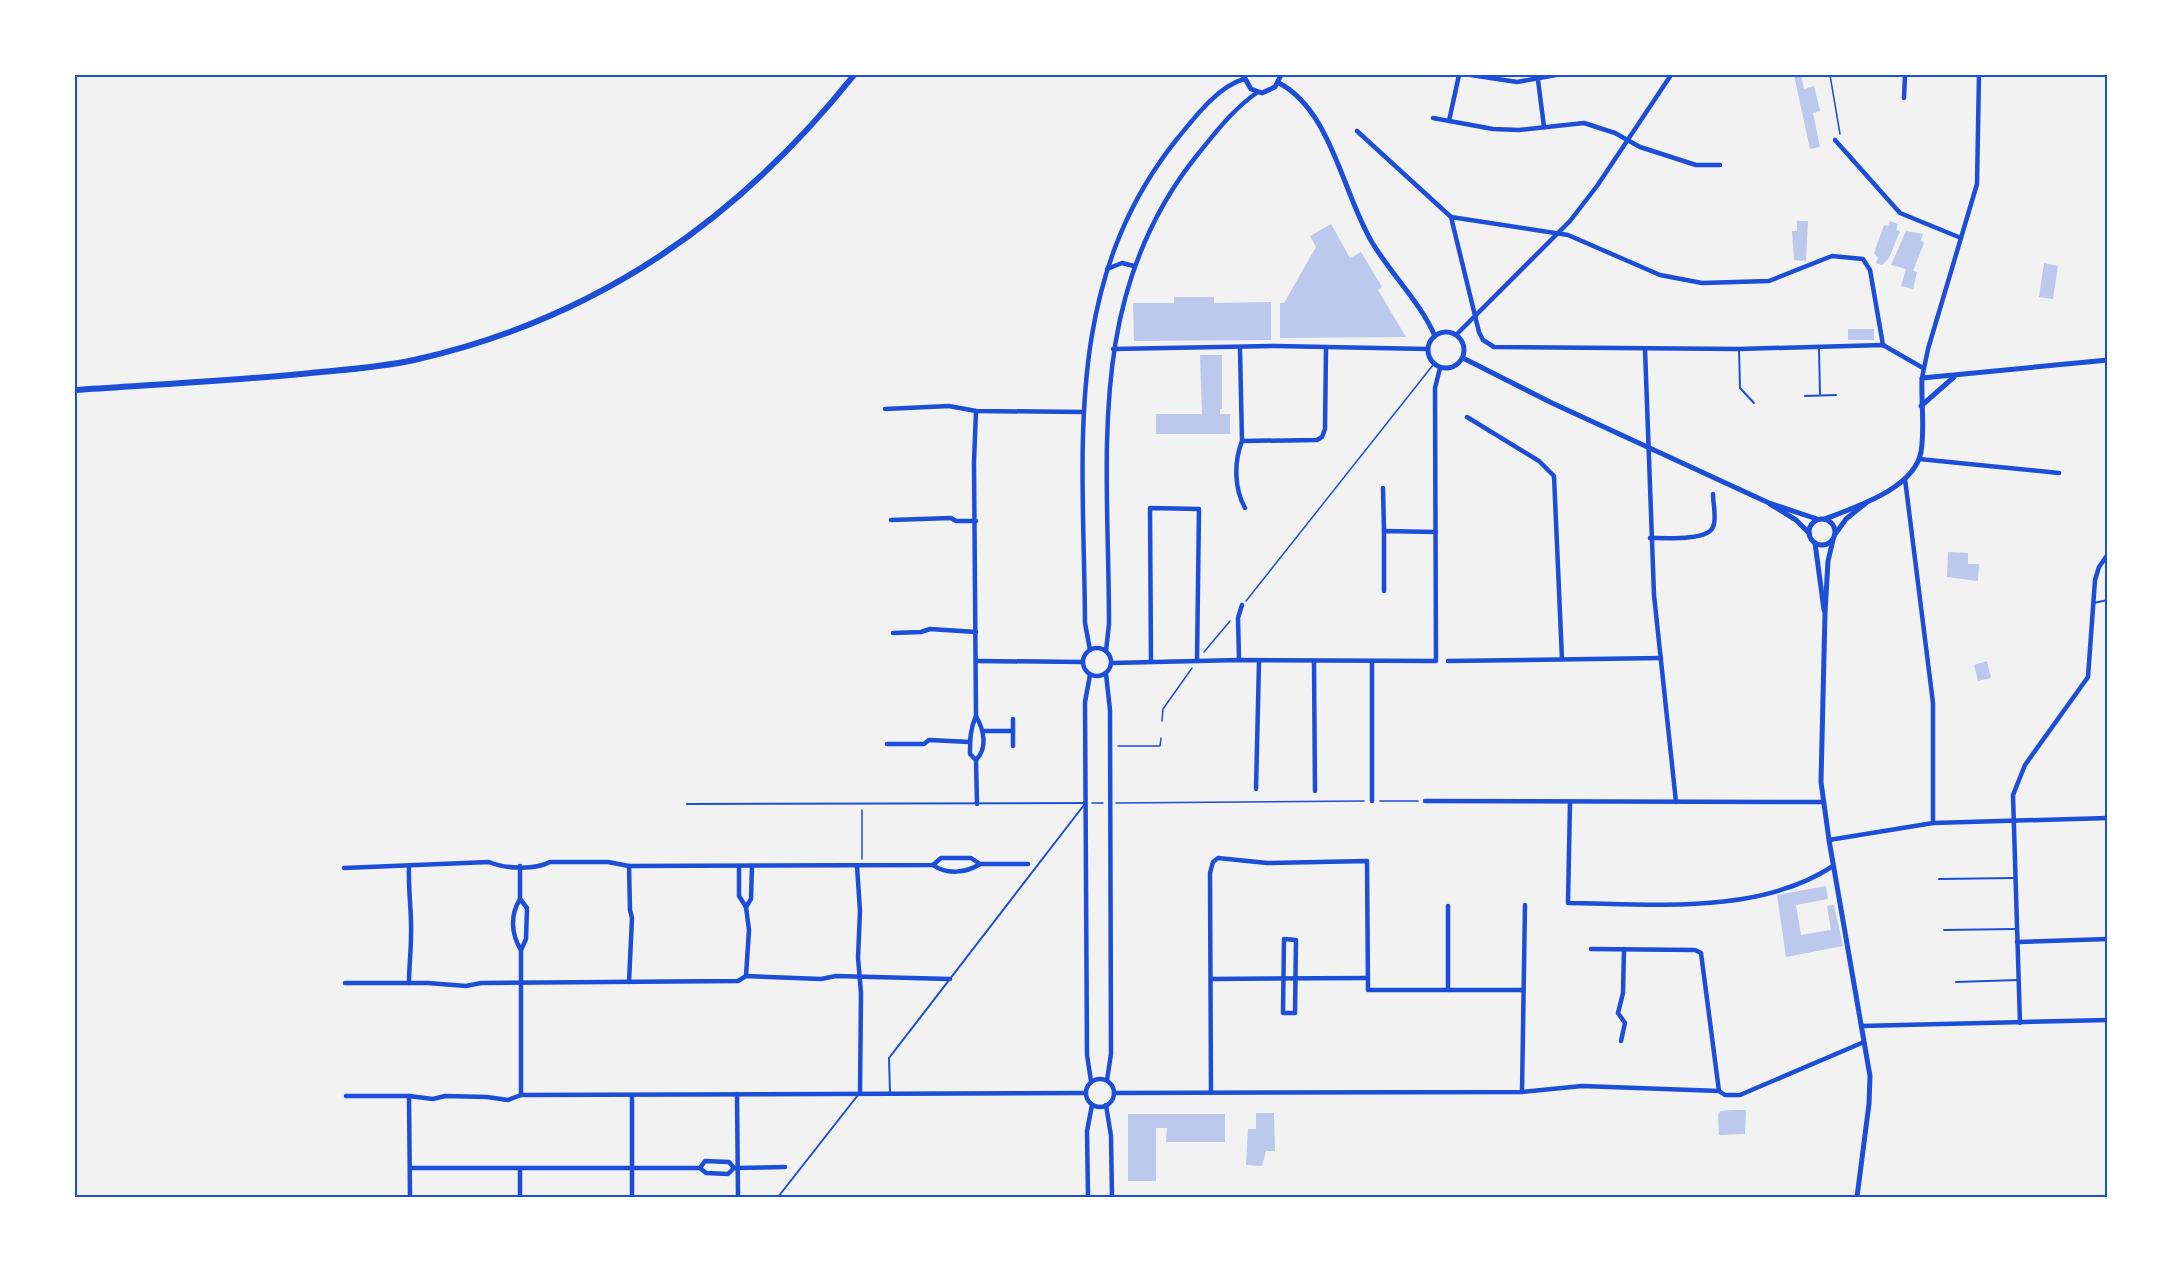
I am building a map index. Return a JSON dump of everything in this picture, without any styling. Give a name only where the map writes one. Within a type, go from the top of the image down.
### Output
[{"type":"main road","points":[[75,390],[253,378],[412,360],[487,341],[542,319],[600,293],[643,268],[709,223],[810,128],[854,75]]},
{"type":"street","points":[[1083,662],[1090,650],[1085,623],[1084,412],[1089,341],[1107,269],[1130,211],[1174,143],[1192,120],[1227,87],[1244,77],[1251,89],[1258,92],[1272,90],[1279,83],[1281,75]]},
{"type":"street","points":[[1449,121],[1459,75]]},
{"type":"street","points":[[1471,75],[1517,82],[1556,75]]},
{"type":"street","points":[[1456,335],[1556,234],[1597,186],[1671,75]]},
{"type":"street","points":[[1905,75],[1905,98]]},
{"type":"street","points":[[1857,1197],[1870,1089],[1823,802],[1821,761],[1828,561],[1836,532],[1846,519],[1866,503],[1905,479],[1919,459],[1923,368],[1974,199],[1978,171],[1979,75]]},
{"type":"street","points":[[1538,80],[1544,127]]},
{"type":"street","points":[[1279,83],[1297,94],[1312,115],[1372,243],[1435,336]]},
{"type":"street","points":[[1112,663],[1106,651],[1109,624],[1109,380],[1118,317],[1134,266],[1156,216],[1189,164],[1231,116],[1258,92]]},
{"type":"street","points":[[1433,118],[1493,129],[1584,123],[1601,127],[1628,140],[1696,165],[1720,165]]},
{"type":"street","points":[[1357,131],[1451,217],[1568,235],[1660,275],[1702,283],[1769,281],[1832,256],[1863,259],[1870,270],[1883,345]]},
{"type":"street","points":[[1835,140],[1900,213],[1962,237]]},
{"type":"street","points":[[1451,217],[1474,316],[1483,340],[1501,349],[1739,349],[1883,345],[1923,368]]},
{"type":"street","points":[[1107,269],[1122,263],[1134,266]]},
{"type":"street","points":[[1444,332],[1456,335],[1464,346],[1463,358],[1452,368],[1440,368],[1433,364],[1427,349],[1435,336],[1444,332]]},
{"type":"street","points":[[1113,349],[1240,349],[1276,346],[1326,349],[1427,349]]},
{"type":"street","points":[[1240,349],[1242,441],[1237,453],[1237,486],[1238,495],[1245,508]]},
{"type":"street","points":[[1242,441],[1317,440],[1322,437],[1325,429],[1326,349]]},
{"type":"street","points":[[1645,349],[1650,538],[1676,802]]},
{"type":"street","points":[[1463,358],[1649,448],[1769,502],[1817,519],[1825,519],[1866,503]]},
{"type":"street","points":[[1922,378],[2108,360]]},
{"type":"street","points":[[1112,663],[1239,660],[1259,662],[1436,661],[1435,388],[1440,368]]},
{"type":"street","points":[[1921,406],[1955,376]]},
{"type":"street","points":[[885,409],[949,406],[976,411],[1084,412]]},
{"type":"street","points":[[976,411],[974,473],[977,661],[976,716],[971,727],[970,754],[976,760],[977,804]]},
{"type":"street","points":[[1467,417],[1539,461],[1554,476],[1562,659]]},
{"type":"street","points":[[1919,459],[2059,473]]},
{"type":"street","points":[[1905,479],[1933,703],[1933,823]]},
{"type":"street","points":[[1383,488],[1384,591]]},
{"type":"street","points":[[1650,538],[1699,537],[1708,533],[1714,525],[1713,494]]},
{"type":"street","points":[[1769,502],[1796,520],[1809,532],[1815,543],[1825,613]]},
{"type":"street","points":[[1151,662],[1150,508],[1199,508],[1197,661]]},
{"type":"street","points":[[891,520],[951,518],[956,521],[976,521]]},
{"type":"street","points":[[1809,532],[1810,525],[1817,519]]},
{"type":"street","points":[[1825,519],[1833,524],[1836,532]]},
{"type":"street","points":[[1383,531],[1436,532]]},
{"type":"street","points":[[1815,543],[1822,545],[1833,540]]},
{"type":"street","points":[[2020,1023],[2013,795],[2019,776],[2090,672],[2091,604],[2096,573],[2108,554]]},
{"type":"street","points":[[1239,660],[1238,618],[1242,605]]},
{"type":"street","points":[[892,633],[921,633],[930,629],[976,632]]},
{"type":"street","points":[[1090,650],[1098,648],[1106,651]]},
{"type":"street","points":[[1448,661],[1661,658]]},
{"type":"street","points":[[977,661],[1083,662]]},
{"type":"street","points":[[1314,661],[1315,791]]},
{"type":"street","points":[[1371,801],[1372,661]]},
{"type":"street","points":[[1083,662],[1090,675],[1085,702],[1085,803],[1087,1055],[1091,1081],[1085,1093]]},
{"type":"street","points":[[1256,789],[1259,662]]},
{"type":"street","points":[[1112,663],[1106,674],[1110,746],[1111,1054],[1107,1080],[1114,1093]]},
{"type":"street","points":[[1090,675],[1100,677],[1106,674]]},
{"type":"street","points":[[976,716],[983,731],[982,754],[976,760]]},
{"type":"street","points":[[1013,719],[1013,746]]},
{"type":"street","points":[[983,731],[1013,731]]},
{"type":"street","points":[[887,744],[924,744],[929,740],[970,742]]},
{"type":"street","points":[[1425,801],[1823,802]]},
{"type":"street","points":[[1570,802],[1568,903],[1712,903],[1767,893],[1809,881],[1833,866]]},
{"type":"street","points":[[1829,840],[1933,823],[2108,818]]},
{"type":"street","points":[[933,865],[941,858],[971,858],[980,864]]},
{"type":"street","points":[[1211,1093],[1210,873],[1213,862],[1218,858],[1267,863],[1367,861],[1368,990],[1523,990]]},
{"type":"street","points":[[344,868],[489,862],[497,866],[520,866],[608,862],[629,866],[933,865],[941,871],[969,871],[980,864],[1028,864]]},
{"type":"street","points":[[520,866],[520,899],[514,908],[513,937],[521,950]]},
{"type":"street","points":[[629,866],[632,918],[629,982]]},
{"type":"street","points":[[739,866],[739,896],[746,907],[749,930],[746,976]]},
{"type":"street","points":[[746,907],[751,899],[752,866]]},
{"type":"street","points":[[859,866],[860,1093]]},
{"type":"street","points":[[409,867],[408,908],[411,915],[409,982]]},
{"type":"street","points":[[520,899],[527,908],[526,939],[521,950],[521,1095]]},
{"type":"street","points":[[1522,1092],[1525,905]]},
{"type":"street","points":[[1448,906],[1448,990]]},
{"type":"street","points":[[1284,939],[1296,939],[1295,1012],[1283,1013],[1283,979],[1284,939]]},
{"type":"street","points":[[2017,942],[2108,939]]},
{"type":"street","points":[[1591,949],[1695,950],[1701,953],[1719,1091]]},
{"type":"street","points":[[1621,1041],[1625,1023],[1618,1012],[1623,993],[1624,950]]},
{"type":"street","points":[[345,983],[409,982],[466,986],[481,983],[520,982],[738,981],[746,976],[950,978]]},
{"type":"street","points":[[1211,979],[1368,978]]},
{"type":"street","points":[[1861,1026],[2108,1020]]},
{"type":"street","points":[[1114,1093],[1522,1092],[1582,1086],[1719,1091],[1725,1095],[1740,1095],[1864,1042]]},
{"type":"street","points":[[1091,1081],[1099,1078],[1107,1080]]},
{"type":"street","points":[[346,1096],[410,1096],[433,1099],[445,1096],[487,1097],[508,1100],[521,1095],[1085,1093]]},
{"type":"street","points":[[1085,1093],[1092,1105],[1087,1131],[1088,1197]]},
{"type":"street","points":[[1112,1197],[1111,1136],[1106,1106],[1114,1093]]},
{"type":"street","points":[[738,1094],[736,1168],[738,1197]]},
{"type":"street","points":[[632,1095],[632,1197]]},
{"type":"street","points":[[410,1096],[410,1197]]},
{"type":"street","points":[[1092,1105],[1106,1106]]},
{"type":"street","points":[[700,1168],[705,1161],[729,1162],[736,1168]]},
{"type":"street","points":[[410,1168],[700,1168],[706,1173],[728,1174],[736,1168],[785,1167]]},
{"type":"street","points":[[520,1169],[520,1197]]},
{"type":"lane","points":[[1819,346],[1820,395]]},
{"type":"lane","points":[[1739,349],[1740,388],[1754,404]]},
{"type":"lane","points":[[1805,396],[1836,395]]},
{"type":"lane","points":[[2091,604],[2108,600]]},
{"type":"lane","points":[[687,804],[1085,803]]},
{"type":"lane","points":[[890,1093],[889,1058],[1085,803]]},
{"type":"lane","points":[[1939,879],[2015,878]]},
{"type":"lane","points":[[1944,930],[2017,929]]},
{"type":"lane","points":[[1956,982],[2018,980]]},
{"type":"lane","points":[[778,1197],[860,1093]]},
{"type":"path","points":[[1755,75],[1761,75]]},
{"type":"path","points":[[1830,75],[1843,150]]},
{"type":"path","points":[[1162,721],[1163,709],[1197,661],[1433,364]]},
{"type":"path","points":[[1110,746],[1160,746],[1161,738]]},
{"type":"path","points":[[1085,803],[1425,801]]},
{"type":"path","points":[[859,866],[862,804]]},
{"type":"building","points":[[1794,75],[1801,75],[1804,89],[1814,86],[1820,111],[1813,113],[1820,147],[1810,149]]},
{"type":"building","points":[[1797,221],[1808,221],[1806,261],[1794,260],[1792,231],[1797,231]]},
{"type":"building","points":[[1890,221],[1898,224],[1896,230],[1900,231],[1889,258],[1882,265],[1876,263],[1878,258],[1874,253],[1884,225],[1888,226]]},
{"type":"building","points":[[1331,224],[1350,258],[1361,252],[1382,287],[1378,290],[1406,337],[1280,338],[1280,303],[1284,303],[1316,247],[1310,236]]},
{"type":"building","points":[[1906,231],[1923,234],[1921,240],[1924,243],[1913,271],[1917,272],[1913,289],[1901,286],[1906,269],[1891,265]]},
{"type":"building","points":[[2044,263],[2058,266],[2053,299],[2039,297]]},
{"type":"building","points":[[1174,297],[1214,297],[1214,303],[1271,302],[1271,340],[1134,341],[1133,303],[1174,303]]},
{"type":"building","points":[[1848,329],[1874,329],[1874,340],[1848,340]]},
{"type":"building","points":[[1200,355],[1222,355],[1222,409],[1220,409],[1220,414],[1230,414],[1230,434],[1156,434],[1156,414],[1202,414]]},
{"type":"building","points":[[1948,552],[1968,553],[1968,564],[1979,564],[1978,581],[1947,577]]},
{"type":"building","points":[[1987,661],[1991,678],[1978,681],[1974,665]]},
{"type":"building","points":[[1826,886],[1828,899],[1796,905],[1801,935],[1831,930],[1827,906],[1834,905],[1843,946],[1786,957],[1777,895]]},
{"type":"building","points":[[1746,1110],[1745,1134],[1719,1135],[1718,1115],[1720,1111]]},
{"type":"building","points":[[1256,1113],[1274,1113],[1275,1151],[1266,1151],[1262,1166],[1246,1165],[1248,1129],[1256,1129]]},
{"type":"building","points":[[1128,1114],[1225,1114],[1225,1142],[1166,1142],[1167,1128],[1156,1128],[1156,1181],[1128,1181]]}]
